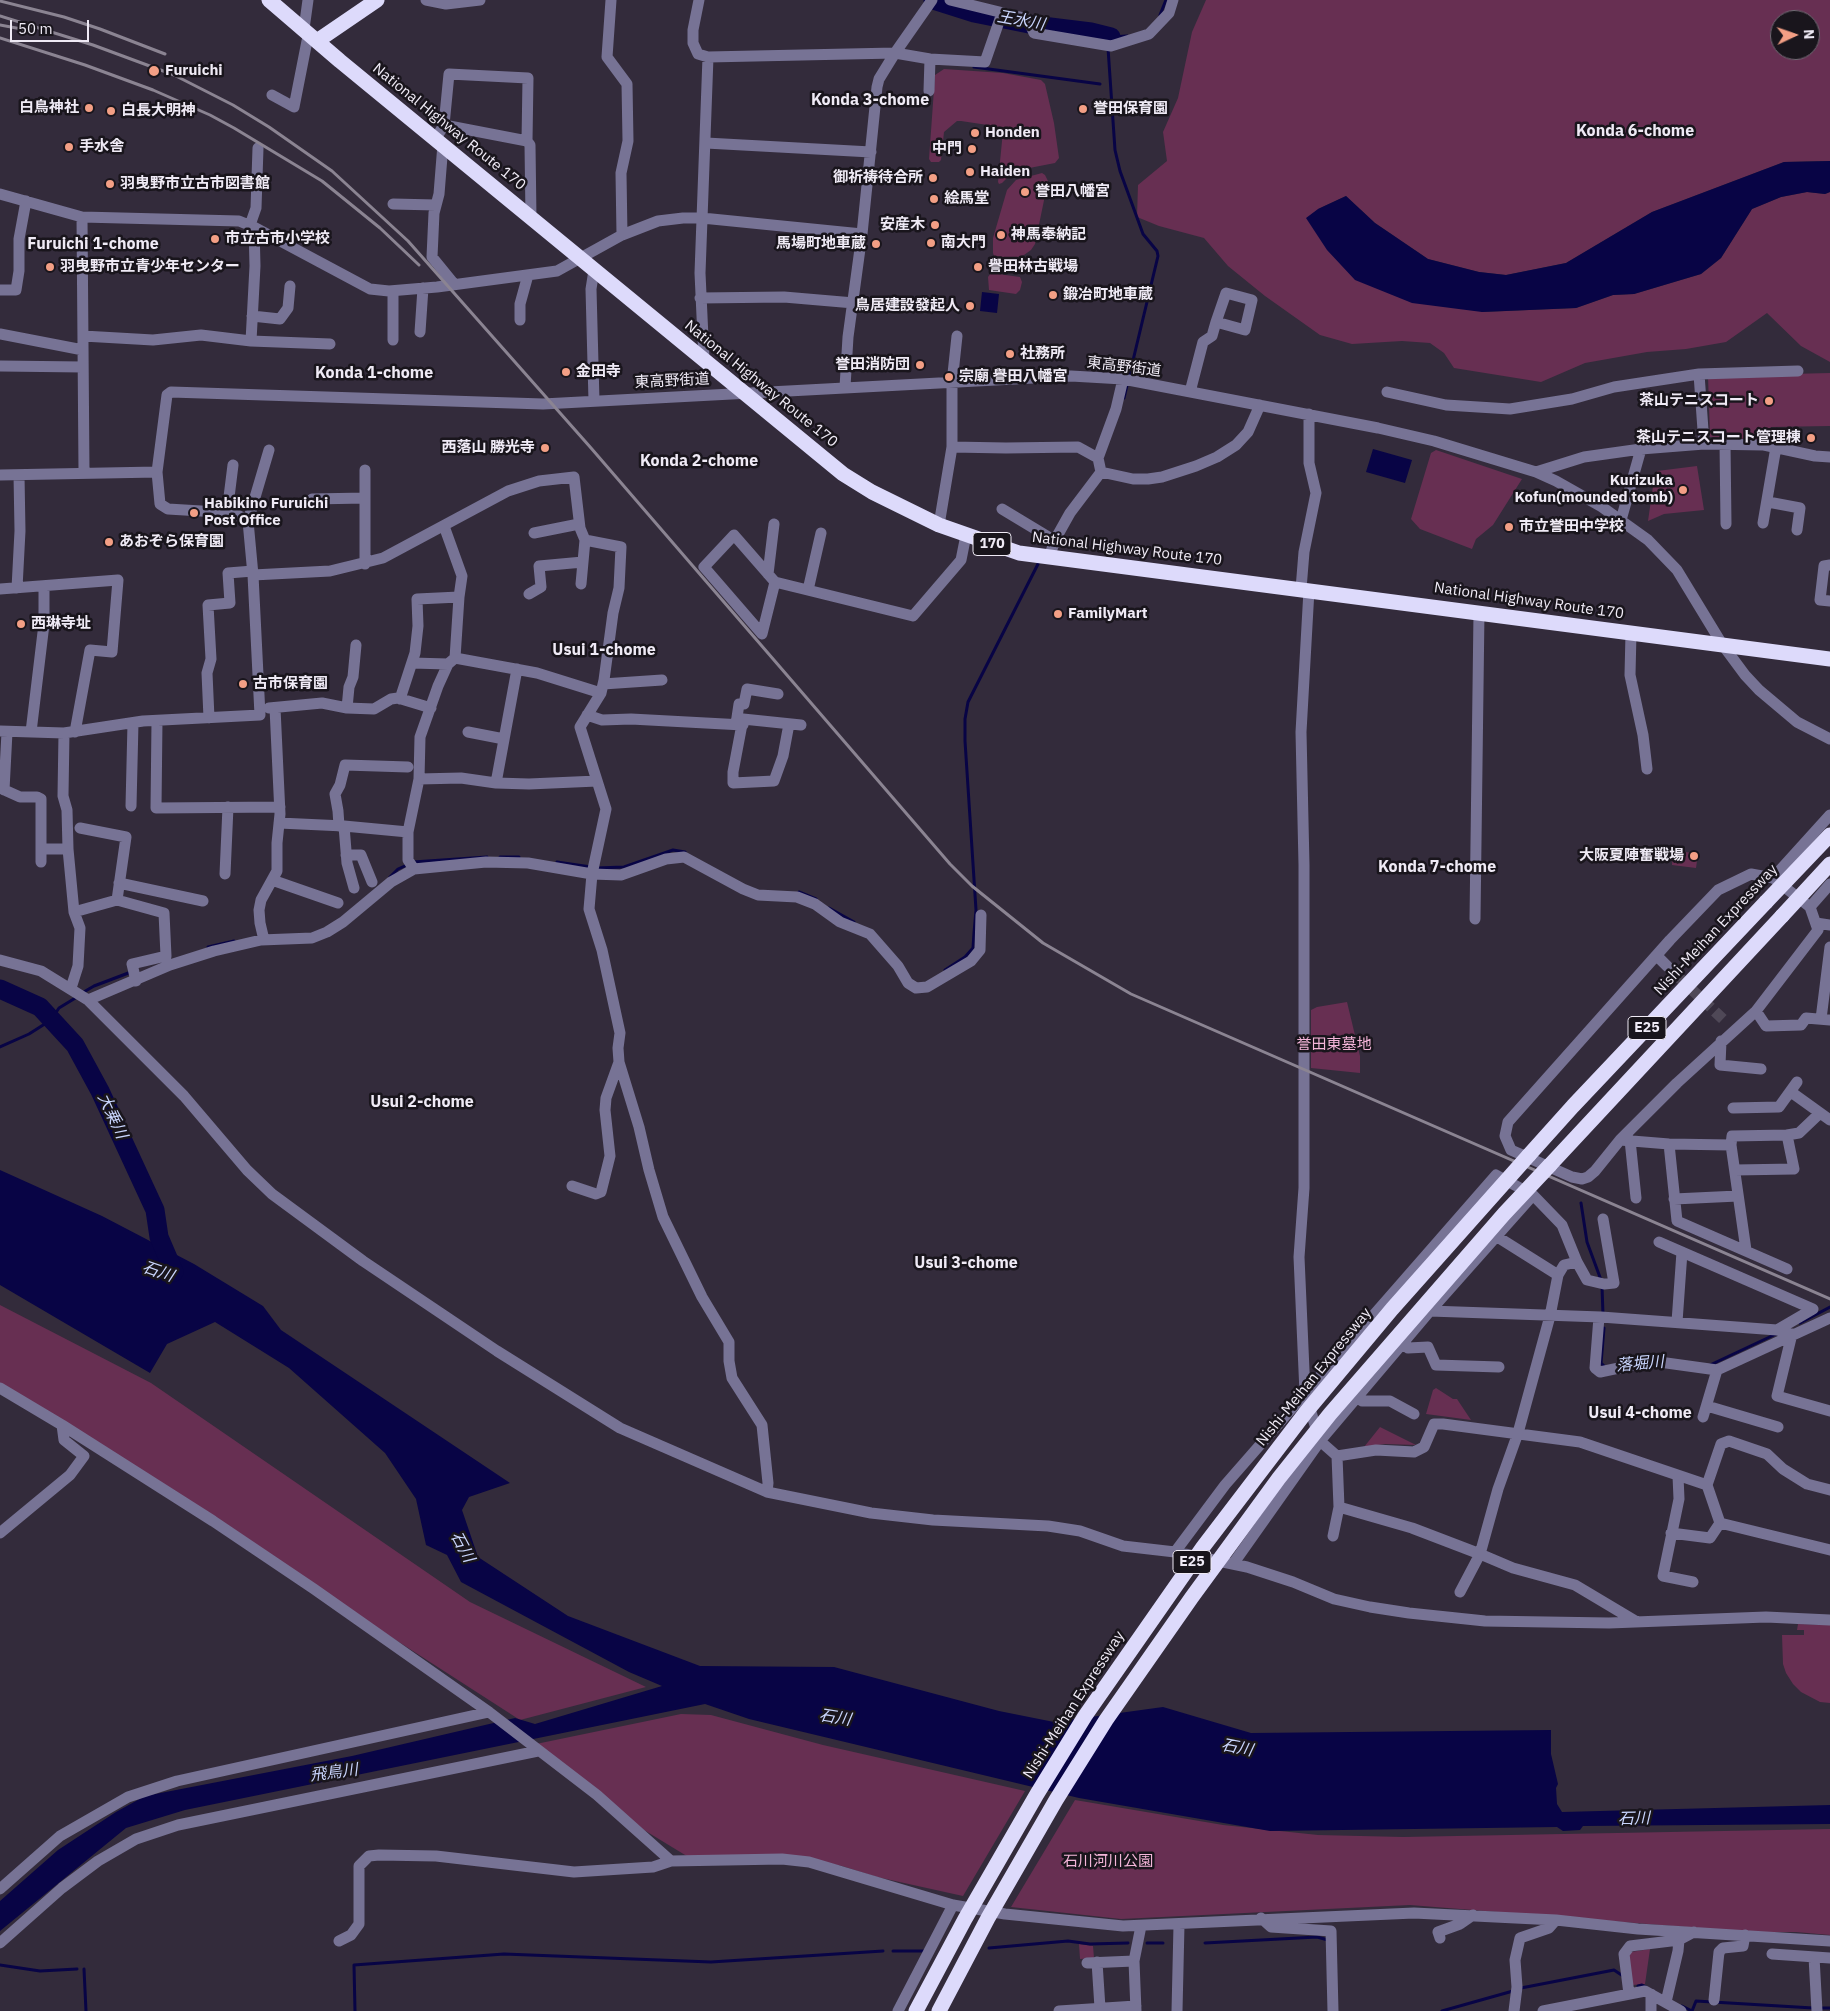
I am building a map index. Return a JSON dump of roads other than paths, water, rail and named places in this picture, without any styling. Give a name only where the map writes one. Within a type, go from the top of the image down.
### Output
[{"type":"highway","name":"National Highway Route 170","points":[[270,0],[580,259],[843,474],[872,492],[939,525],[1019,553],[1830,659]]},
{"type":"highway","points":[[311,35],[377,0]]},
{"type":"highway","name":"Nishi-Meihan Expressway","points":[[916,2011],[964,1919],[1041,1786],[1085,1716],[1203,1547],[1324,1390],[1392,1309],[1572,1106],[1830,835]]},
{"type":"highway","name":"E25","points":[[939,2011],[988,1918],[1056,1800],[1106,1720],[1279,1478],[1330,1414],[1498,1222],[1830,864]]},
{"type":"street","points":[[272,95],[294,107],[307,41],[311,35],[308,0]]},
{"type":"street","points":[[426,0],[446,4],[480,0]]},
{"type":"street","points":[[611,0],[607,57],[627,84],[628,141],[621,173],[622,235]]},
{"type":"street","points":[[699,0],[693,30],[693,43],[698,54],[708,57],[895,53],[930,59],[985,62],[1000,17]]},
{"type":"street","points":[[950,0],[1000,17],[1028,19],[1034,33],[1111,46],[1149,34],[1169,13],[1173,0]]},
{"type":"street","points":[[845,387],[848,337],[854,303],[879,79],[932,1]]},
{"type":"street","points":[[704,360],[700,298],[708,57]]},
{"type":"street","points":[[929,91],[930,59]]},
{"type":"street","points":[[454,284],[432,257],[434,213],[439,194],[439,141],[444,125],[450,74],[528,78],[527,141],[530,145],[531,218]]},
{"type":"street","points":[[444,125],[527,141]]},
{"type":"street","points":[[706,143],[871,152]]},
{"type":"street","points":[[251,342],[252,226],[256,208],[258,148]]},
{"type":"street","points":[[0,194],[82,217],[239,221],[252,226],[370,289],[393,291],[557,271],[622,235],[658,221],[702,218],[862,234]]},
{"type":"street","points":[[0,290],[16,290],[19,271],[20,239],[26,201]]},
{"type":"street","points":[[393,204],[436,205]]},
{"type":"street","points":[[82,217],[84,472]]},
{"type":"street","points":[[594,270],[591,289],[594,401]]},
{"type":"street","points":[[520,320],[520,304],[528,275]]},
{"type":"street","points":[[252,316],[280,319],[288,308],[290,286]]},
{"type":"street","points":[[420,332],[422,288]]},
{"type":"street","points":[[393,291],[393,340]]},
{"type":"street","points":[[700,298],[784,296],[854,303]]},
{"type":"street","points":[[1190,392],[1203,342],[1212,336],[1216,322]]},
{"type":"street","points":[[0,334],[83,350]]},
{"type":"street","points":[[83,336],[152,340],[201,336],[251,342],[330,344]]},
{"type":"street","points":[[939,525],[952,447],[952,382],[957,336]]},
{"type":"street","points":[[0,366],[83,367]]},
{"type":"street","points":[[1387,392],[1446,405],[1510,409],[1572,399],[1614,387],[1699,374],[1798,371]]},
{"type":"street","points":[[1699,374],[1704,444]]},
{"type":"street","name":"東高野街道","points":[[157,472],[167,395],[171,392],[543,404],[1071,376],[1127,380],[1309,414],[1434,441],[1536,472],[1581,494],[1648,540],[1677,570],[1722,644],[1745,675],[1778,707],[1797,722],[1830,738]]},
{"type":"street","points":[[1049,557],[1055,541],[1070,514],[1101,472],[1098,458],[1127,380]]},
{"type":"street","points":[[1101,472],[1133,479],[1148,479],[1162,477],[1217,457],[1236,445],[1248,432],[1254,423],[1260,405]]},
{"type":"street","points":[[1309,414],[1309,463],[1316,493],[1304,552],[1305,589],[1301,732],[1304,864],[1304,1168],[1299,1257],[1305,1393],[1320,1441],[1337,1456],[1339,1507],[1333,1536]]},
{"type":"street","points":[[1724,443],[1726,524]]},
{"type":"street","points":[[1536,472],[1584,457],[1641,449],[1704,444],[1750,444],[1830,457]]},
{"type":"street","points":[[952,447],[1078,447],[1098,458]]},
{"type":"street","points":[[1763,523],[1776,447]]},
{"type":"street","points":[[1621,520],[1641,449]]},
{"type":"street","points":[[41,862],[41,799],[37,797],[20,797],[2,789],[3,732],[69,732],[133,723],[260,715],[253,573],[248,522],[269,450]]},
{"type":"street","points":[[227,513],[233,465]]},
{"type":"street","points":[[364,470],[365,564]]},
{"type":"street","points":[[0,475],[157,472],[160,504],[168,509],[234,513],[248,522]]},
{"type":"street","points":[[17,588],[20,531],[19,475]]},
{"type":"street","points":[[209,718],[207,673],[211,659],[208,605],[230,603],[228,572],[330,571],[365,564],[384,558],[508,490],[539,481],[574,477],[579,524],[584,540],[581,584]]},
{"type":"street","points":[[312,499],[365,498]]},
{"type":"street","points":[[1768,502],[1800,508],[1797,530]]},
{"type":"street","points":[[1002,509],[1055,541]]},
{"type":"street","points":[[534,533],[579,524]]},
{"type":"street","points":[[774,524],[771,578],[762,634],[704,567],[734,535],[771,578],[808,590],[913,616],[961,560],[966,535]]},
{"type":"street","points":[[414,869],[408,860],[408,832],[419,779],[420,737],[438,686],[451,661],[462,576],[444,526]]},
{"type":"street","points":[[808,590],[821,533]]},
{"type":"street","points":[[584,540],[621,547],[620,588],[613,613],[602,688],[580,727],[606,809],[592,874],[589,909],[602,950],[620,1033],[618,1062],[639,1127],[663,1217],[702,1297],[729,1342],[729,1361],[732,1378],[762,1425],[768,1483],[767,1492]]},
{"type":"street","points":[[530,594],[541,587],[539,566],[582,562]]},
{"type":"street","points":[[1830,565],[1824,566],[1820,600],[1830,601]]},
{"type":"street","points":[[0,589],[118,580],[112,652],[90,650],[69,732],[63,796],[67,810],[68,848],[74,912],[80,928],[78,966],[71,988]]},
{"type":"street","points":[[31,732],[44,624],[44,586]]},
{"type":"street","points":[[400,699],[415,653],[418,599],[459,597]]},
{"type":"street","points":[[1475,919],[1479,612]]},
{"type":"street","points":[[1631,633],[1630,675],[1647,768]]},
{"type":"street","points":[[346,708],[349,687],[353,677],[356,646]]},
{"type":"street","points":[[412,663],[451,661],[517,670],[602,688],[662,680]]},
{"type":"street","points":[[496,782],[517,670]]},
{"type":"street","points":[[778,694],[746,689],[744,704],[739,704],[739,724],[733,772],[734,783],[774,781],[783,756],[789,724]]},
{"type":"street","points":[[260,709],[322,703],[346,708],[374,709],[391,698],[430,708]]},
{"type":"street","points":[[264,940],[259,910],[261,900],[277,871],[280,807],[275,708]]},
{"type":"street","points":[[587,715],[602,720],[631,719],[739,724]]},
{"type":"street","points":[[739,724],[743,719],[801,725]]},
{"type":"street","points":[[157,721],[156,808],[280,807]]},
{"type":"street","points":[[131,806],[133,723]]},
{"type":"street","points":[[468,732],[504,739]]},
{"type":"street","points":[[354,888],[335,794],[340,786],[345,765],[408,766]]},
{"type":"street","points":[[419,779],[461,778],[496,782],[597,781]]},
{"type":"street","points":[[225,874],[228,806]]},
{"type":"street","points":[[1773,878],[1830,816]]},
{"type":"street","points":[[279,823],[408,832]]},
{"type":"street","points":[[80,828],[126,837],[117,900]]},
{"type":"street","points":[[41,849],[68,848]]},
{"type":"street","points":[[346,855],[361,855],[372,882]]},
{"type":"street","points":[[88,1000],[170,965],[214,951],[264,940],[312,938],[327,932],[390,882],[414,869],[486,862],[528,863],[592,874],[621,875],[666,859],[684,857],[758,895],[797,897],[815,904],[840,922],[870,934],[898,966],[908,983],[916,988],[927,987],[971,961],[980,950],[981,915]]},
{"type":"street","points":[[1751,874],[1773,878],[1810,907],[1818,930],[1756,1011],[1721,1041],[1595,1171],[1582,1178],[1572,1177],[1511,1150],[1505,1136],[1508,1122],[1670,940],[1718,890],[1751,874]]},
{"type":"street","points":[[272,880],[338,904]]},
{"type":"street","points":[[119,883],[204,901]]},
{"type":"street","points":[[1810,907],[1830,884]]},
{"type":"street","points":[[74,912],[117,900],[164,913],[166,956],[132,964],[136,981]]},
{"type":"street","points":[[1816,923],[1830,925]]},
{"type":"street","points":[[1756,1011],[1766,1026],[1801,1025],[1806,1018],[1824,1017],[1830,947]]},
{"type":"street","points":[[1657,956],[1667,966]]},
{"type":"street","points":[[0,960],[41,971],[88,1000],[184,1096],[247,1170],[272,1194],[324,1233],[497,1351],[620,1428],[767,1492],[872,1512],[933,1520],[1048,1526],[1080,1531],[1123,1546],[1175,1552],[1247,1566],[1293,1582],[1334,1600],[1370,1608],[1485,1621],[1637,1622],[1766,1617],[1830,1620]]},
{"type":"street","points":[[1725,1021],[1734,1030]]},
{"type":"street","points":[[1721,1041],[1720,1065],[1760,1069]]},
{"type":"street","points":[[572,1186],[596,1194],[601,1192],[610,1156],[606,1098],[618,1062]]},
{"type":"street","points":[[1733,1108],[1780,1107],[1794,1087],[1825,1117],[1799,1134],[1732,1136],[1731,1145],[1746,1250]]},
{"type":"street","points":[[1735,1170],[1794,1169],[1787,1135]]},
{"type":"street","points":[[1625,1140],[1669,1144],[1731,1145]]},
{"type":"street","points":[[1625,1140],[1636,1198]]},
{"type":"street","points":[[1669,1144],[1677,1221],[1787,1269]]},
{"type":"street","points":[[1175,1552],[1225,1485],[1496,1175],[1533,1195],[1562,1225],[1577,1262],[1587,1280],[1604,1284],[1614,1283],[1603,1219]]},
{"type":"street","points":[[1233,1564],[1320,1441],[1533,1195]]},
{"type":"street","points":[[1674,1199],[1738,1196]]},
{"type":"street","points":[[1496,1236],[1558,1275]]},
{"type":"street","points":[[1602,1317],[1595,1368],[1600,1372],[1652,1361],[1717,1370],[1784,1332],[1813,1309],[1660,1242]]},
{"type":"street","points":[[1677,1322],[1682,1252]]},
{"type":"street","points":[[1460,1592],[1480,1554],[1498,1489],[1518,1434],[1550,1316],[1558,1275],[1564,1265],[1577,1262]]},
{"type":"street","points":[[1430,1312],[1602,1317],[1784,1332],[1830,1318]]},
{"type":"street","points":[[1784,1332],[1777,1396],[1830,1410]]},
{"type":"street","points":[[1403,1344],[1408,1348],[1428,1347],[1436,1365],[1499,1367]]},
{"type":"street","points":[[1717,1370],[1705,1412],[1778,1427]]},
{"type":"street","points":[[0,1388],[62,1425],[212,1521],[314,1589],[489,1712],[597,1795],[671,1861]]},
{"type":"street","points":[[1357,1397],[1362,1401],[1390,1401],[1414,1414]]},
{"type":"street","points":[[1337,1456],[1376,1450],[1414,1452],[1424,1447],[1434,1424],[1580,1442],[1707,1485]]},
{"type":"street","points":[[0,1534],[70,1475],[84,1456],[64,1440],[62,1425]]},
{"type":"street","points":[[1720,1523],[1707,1485],[1721,1444],[1729,1441],[1767,1454],[1783,1469],[1807,1484],[1830,1490]]},
{"type":"street","points":[[1678,1476],[1679,1499],[1663,1576],[1693,1582]]},
{"type":"street","points":[[1339,1507],[1412,1528],[1513,1568],[1575,1585],[1637,1622]]},
{"type":"street","points":[[1671,1533],[1710,1538],[1720,1523]]},
{"type":"street","points":[[1720,1523],[1830,1550]]},
{"type":"street","points":[[0,1889],[60,1836],[128,1797],[177,1781],[489,1712]]},
{"type":"street","points":[[0,1943],[98,1860],[136,1839],[178,1825],[538,1751]]},
{"type":"street","points":[[339,1941],[351,1935],[359,1924],[360,1866],[369,1856],[436,1856],[574,1872],[652,1867],[671,1861],[782,1859],[809,1862],[953,1905],[1046,1919],[1123,1926],[1179,1925],[1261,1918],[1414,1913],[1556,1920],[1830,1941]]},
{"type":"street","points":[[898,2011],[953,1905]]},
{"type":"street","points":[[1440,1938],[1438,1932],[1460,1924],[1474,1915]]},
{"type":"street","points":[[1261,1918],[1271,1927],[1331,1931],[1334,2011]]},
{"type":"street","points":[[1514,2011],[1517,1987],[1514,1960],[1520,1938],[1549,1928],[1556,1920]]},
{"type":"street","points":[[1177,2011],[1179,1925]]},
{"type":"street","points":[[1059,2011],[1136,2008],[1134,1961],[1141,1926]]},
{"type":"street","points":[[1629,1994],[1624,1954],[1630,1946],[1679,1940],[1694,1932]]},
{"type":"street","points":[[1714,2000],[1718,1952],[1723,1948],[1744,1946],[1745,1935]]},
{"type":"street","points":[[1666,2002],[1679,1940]]},
{"type":"street","points":[[1772,1954],[1830,1958]]},
{"type":"street","points":[[1814,1957],[1817,2011]]},
{"type":"street","points":[[1100,2008],[1092,1963],[1134,1961]]},
{"type":"street","points":[[1543,2011],[1645,1991],[1681,2011]]},
{"type":"street","points":[[1651,1994],[1651,2011]]},
{"type":"street","points":[[1604,1999],[1604,2011]]},
{"type":"water","points":[[1830,161],[1830,192],[1825,194],[1807,192],[1781,197],[1752,209],[1721,258],[1701,274],[1634,294],[1613,295],[1576,308],[1482,312],[1412,303],[1355,280],[1327,250],[1306,218],[1318,209],[1346,196],[1375,223],[1428,259],[1479,272],[1506,275],[1566,263],[1652,212],[1784,162]]},
{"type":"water","points":[[982,292],[999,294],[997,313],[980,311]]},
{"type":"water","points":[[1373,449],[1412,460],[1405,483],[1366,472]]},
{"type":"water","points":[[0,1170],[102,1216],[194,1264],[263,1306],[281,1330],[510,1483],[469,1497],[462,1510],[478,1557],[568,1616],[700,1666],[834,1667],[999,1711],[1054,1722],[1163,1707],[1251,1733],[1551,1730],[1551,1754],[1558,1784],[1556,1788],[1557,1804],[1562,1812],[1830,1805],[1830,1824],[1583,1826],[1580,1830],[1563,1831],[1557,1827],[1270,1831],[1079,1798],[749,1719],[705,1704],[185,1810],[126,1828],[0,1931],[0,1901],[58,1850],[116,1812],[145,1796],[352,1756],[515,1718],[535,1724],[662,1686],[629,1672],[461,1582],[447,1555],[426,1545],[416,1499],[385,1453],[289,1368],[215,1322],[167,1344],[150,1373],[0,1285]]},
{"type":"waterway","name":"王水川","points":[[933,0],[974,13],[1111,37]]},
{"type":"waterway","points":[[1160,15],[1166,0]]},
{"type":"waterway","points":[[1109,42],[1111,37],[1127,36]]},
{"type":"waterway","points":[[1108,48],[1115,150],[1120,171],[1143,234],[1157,251],[1158,256],[1124,398]]},
{"type":"waterway","points":[[974,67],[1100,84]]},
{"type":"waterway","points":[[945,970],[965,957],[973,948],[976,910],[965,741],[965,719],[968,702],[1038,564]]},
{"type":"waterway","points":[[597,868],[624,867],[673,850],[685,852]]},
{"type":"waterway","points":[[413,862],[487,857]]},
{"type":"waterway","points":[[500,857],[519,857]]},
{"type":"waterway","points":[[557,862],[591,867]]},
{"type":"waterway","points":[[390,877],[398,869],[407,865]]},
{"type":"waterway","points":[[799,892],[816,899]]},
{"type":"waterway","points":[[829,908],[854,922]]},
{"type":"waterway","points":[[208,947],[234,941]]},
{"type":"waterway","points":[[82,993],[94,986],[131,972]]},
{"type":"waterway","name":"大乗川","points":[[0,989],[40,1007],[75,1045],[100,1091],[155,1210],[159,1237],[174,1272]]},
{"type":"waterway","points":[[0,1047],[29,1034],[51,1020],[59,1008],[77,997]]},
{"type":"waterway","name":"落堀川","points":[[1581,1203],[1587,1242],[1601,1280]]},
{"type":"waterway","name":"落堀川","points":[[1602,1286],[1603,1315]]},
{"type":"waterway","name":"落堀川","points":[[1800,1323],[1830,1307]]},
{"type":"waterway","name":"落堀川","points":[[1604,1328],[1601,1363],[1605,1367]]},
{"type":"waterway","name":"落堀川","points":[[1710,1365],[1776,1334]]},
{"type":"waterway","points":[[1205,1943],[1317,1937],[1328,1940]]},
{"type":"waterway","points":[[989,1948],[1068,1941],[1090,1944],[1128,1943]]},
{"type":"waterway","points":[[1147,1943],[1163,1943]]},
{"type":"waterway","points":[[355,2011],[354,1965],[504,1954],[711,1962],[883,1951]]},
{"type":"waterway","points":[[893,1951],[925,1951]]},
{"type":"waterway","points":[[0,1965],[40,1971],[77,1969]]},
{"type":"waterway","points":[[84,1969],[86,2011]]},
{"type":"waterway","points":[[1521,1988],[1614,1970],[1623,1976]]},
{"type":"waterway","points":[[1638,1986],[1646,1987]]},
{"type":"waterway","points":[[1442,2011],[1513,1991]]},
{"type":"waterway","points":[[1682,2006],[1692,2011],[1696,2001],[1813,2008]]},
{"type":"waterway","points":[[1821,2008],[1830,2008]]},
{"type":"tunnel","points":[[1667,966],[1725,1021]]},
{"type":"railway","points":[[0,1],[64,17],[165,54]]},
{"type":"railway","points":[[0,16],[93,45],[174,75],[233,105],[269,127],[332,171],[408,241],[591,448],[950,864],[972,886],[1043,943],[1131,994],[1830,1299]]},
{"type":"railway","points":[[0,25],[27,30]]},
{"type":"railway","points":[[0,38],[85,65],[153,90],[210,115],[234,128],[322,181],[380,228],[419,265]]},
{"type":"place","name":"Furuichi","points":[[154,71]]},
{"type":"place","name":"白鳥神社","points":[[89,108]]},
{"type":"place","name":"誉田保育園","points":[[1083,109]]},
{"type":"place","name":"白長大明神","points":[[111,111]]},
{"type":"place","name":"Honden","points":[[975,133]]},
{"type":"place","name":"手水舎","points":[[69,147]]},
{"type":"place","name":"中門","points":[[972,149]]},
{"type":"place","name":"Haiden","points":[[970,172]]},
{"type":"place","name":"御祈祷待合所","points":[[933,178]]},
{"type":"place","name":"羽曳野市立古市図書館","points":[[110,184]]},
{"type":"place","name":"誉田八幡宮","points":[[1025,192]]},
{"type":"place","name":"絵馬堂","points":[[934,199]]},
{"type":"place","name":"安産木","points":[[935,225]]},
{"type":"place","name":"神馬奉納記","points":[[1001,235]]},
{"type":"place","name":"市立古市小学校","points":[[215,239]]},
{"type":"place","name":"南大門","points":[[931,243]]},
{"type":"place","name":"馬場町地車蔵","points":[[876,244]]},
{"type":"place","name":"羽曳野市立青少年センター","points":[[50,267]]},
{"type":"place","name":"譽田林古戦場","points":[[978,267]]},
{"type":"place","name":"鍛冶町地車蔵","points":[[1053,295]]},
{"type":"place","name":"鳥居建設發起人","points":[[970,306]]},
{"type":"place","name":"社務所","points":[[1010,354]]},
{"type":"place","name":"誉田消防団","points":[[920,365]]},
{"type":"place","name":"金田寺","points":[[566,372]]},
{"type":"place","name":"宗廟 譽田八幡宮","points":[[949,377]]},
{"type":"place","name":"茶山テニスコート","points":[[1769,401]]},
{"type":"place","name":"茶山テニスコート管理棟","points":[[1811,438]]},
{"type":"place","name":"西落山 勝光寺","points":[[545,448]]},
{"type":"place","name":"Kurizuka Kofun(mounded tomb)","points":[[1683,490]]},
{"type":"place","name":"Habikino Furuichi Post Office","points":[[194,513]]},
{"type":"place","name":"市立誉田中学校","points":[[1509,527]]},
{"type":"place","name":"あおぞら保育園","points":[[109,542]]},
{"type":"place","name":"FamilyMart","points":[[1058,614]]},
{"type":"place","name":"西琳寺址","points":[[21,624]]},
{"type":"place","name":"古市保育園","points":[[243,684]]},
{"type":"place","name":"大阪夏陣奮戦場","points":[[1694,856]]},
{"type":"district","name":"Konda 3-chome","points":[[870,100]]},
{"type":"district","name":"Konda 6-chome","points":[[1635,131]]},
{"type":"district","name":"Furuichi 1-chome","points":[[93,244]]},
{"type":"district","name":"Konda 1-chome","points":[[374,373]]},
{"type":"district","name":"Konda 2-chome","points":[[699,461]]},
{"type":"district","name":"Usui 1-chome","points":[[604,650]]},
{"type":"district","name":"Konda 7-chome","points":[[1437,867]]},
{"type":"district","name":"Usui 2-chome","points":[[422,1102]]},
{"type":"district","name":"Usui 3-chome","points":[[966,1263]]},
{"type":"district","name":"Usui 4-chome","points":[[1640,1413]]},
{"type":"park label","name":"誉田東墓地","points":[[1334,1045]]},
{"type":"park label","name":"石川河川公園","points":[[1108,1862]]},
{"type":"water label","name":"石川","points":[[158,1272]]},
{"type":"water label","name":"石川","points":[[462,1547]]},
{"type":"water label","name":"石川","points":[[835,1718]]},
{"type":"water label","name":"石川","points":[[1237,1748]]},
{"type":"water label","name":"飛鳥川","points":[[334,1773]]},
{"type":"water label","name":"石川","points":[[1634,1819]]}]
